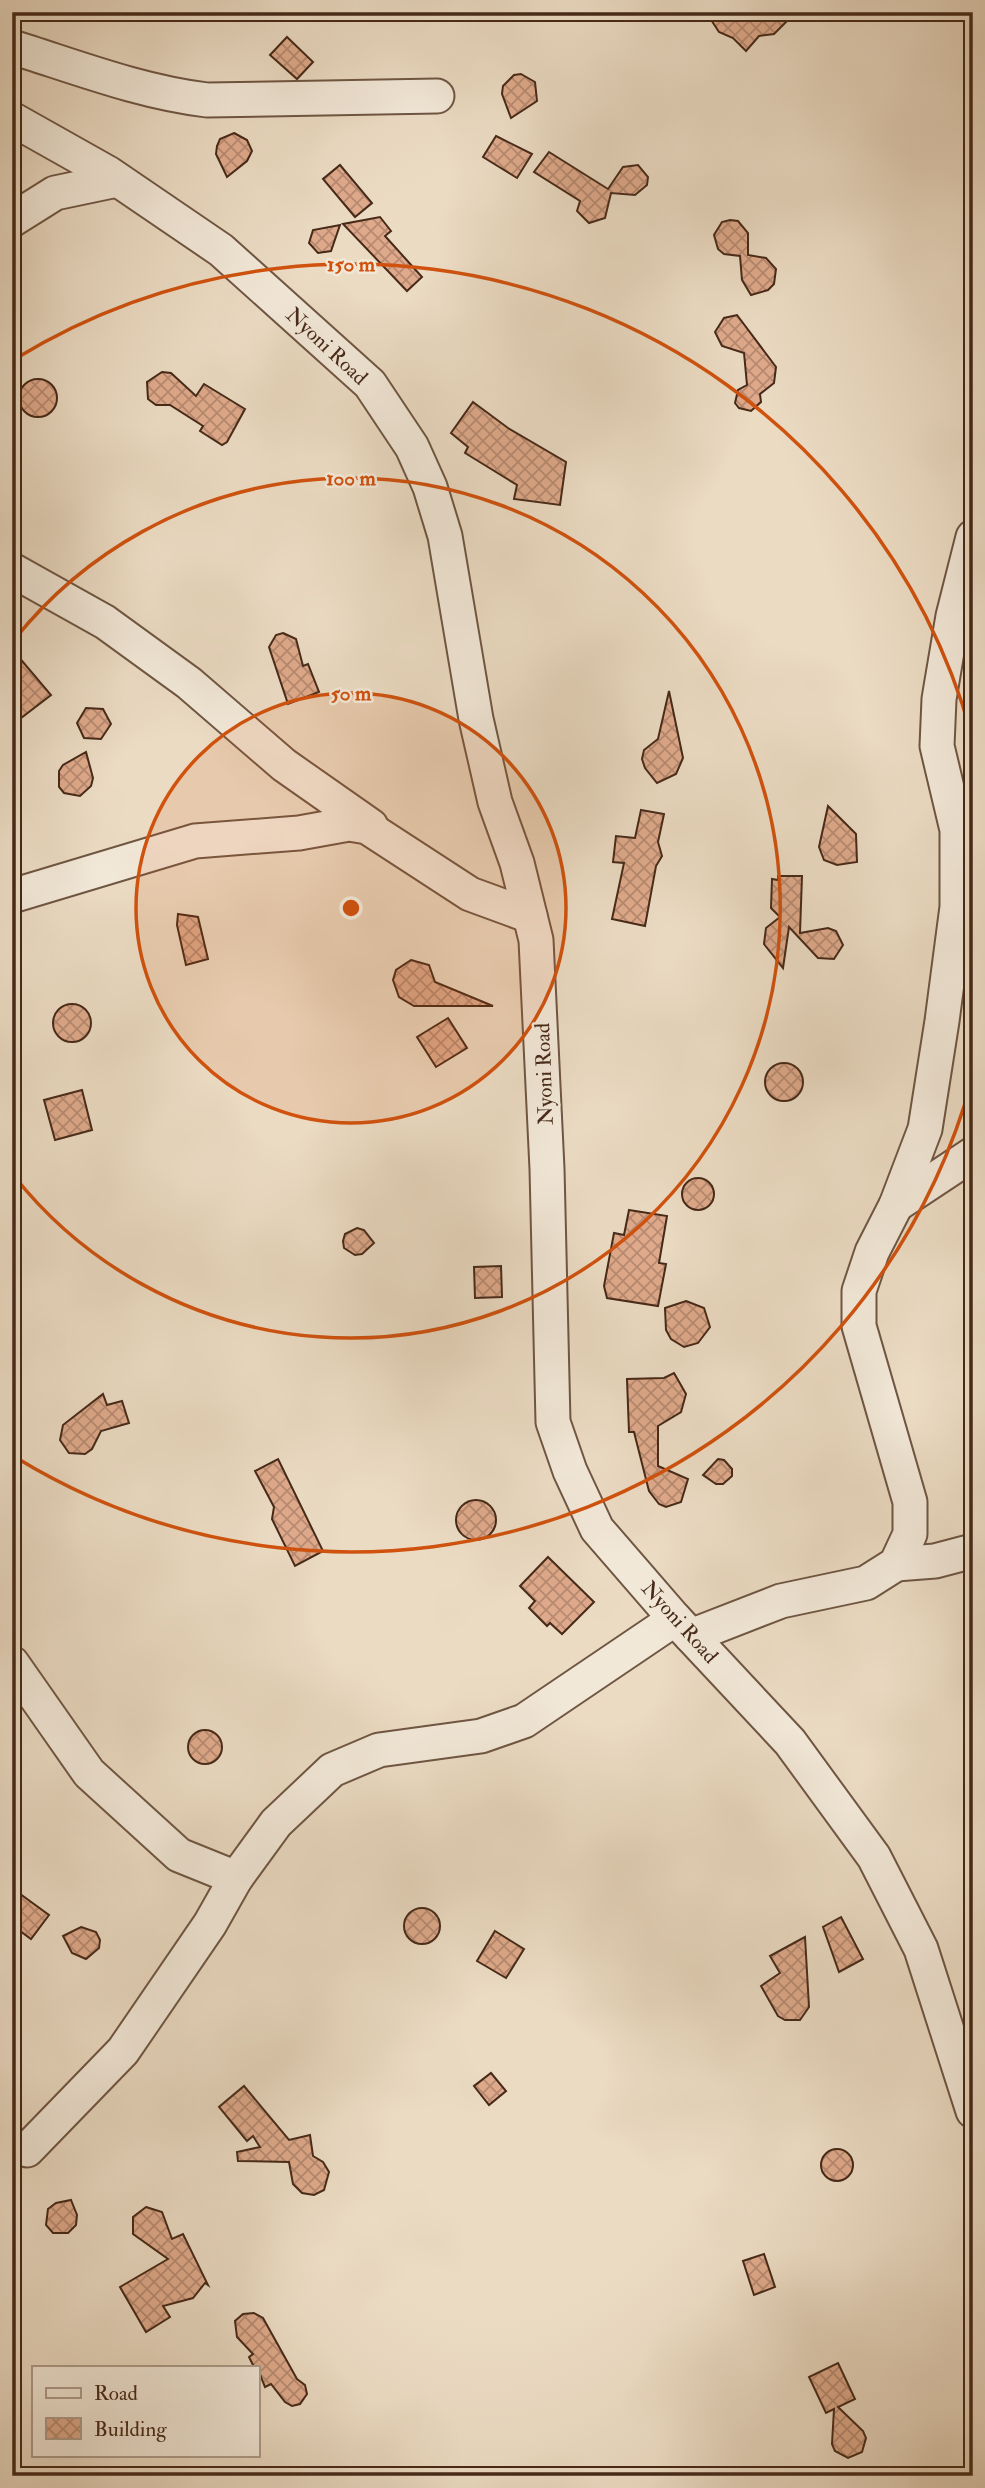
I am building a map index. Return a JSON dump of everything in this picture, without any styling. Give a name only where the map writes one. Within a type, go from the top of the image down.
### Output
[{"type":"street","points":[[12,47],[175,96],[256,100],[437,96]]},
{"type":"street","name":"Nyoni Road","points":[[12,119],[117,180],[220,250],[320,336],[370,384],[412,447],[430,487],[445,536],[478,731],[495,802],[517,863],[536,940],[541,1002],[553,1422],[570,1471],[597,1529],[790,1742],[874,1857],[921,1949],[973,2111]]},
{"type":"street","points":[[12,220],[55,193],[117,180]]},
{"type":"street","points":[[896,1564],[910,1534],[910,1502],[859,1325],[859,1291],[872,1252],[897,1205],[925,1129],[957,907],[957,830],[937,746],[939,699],[953,617],[973,537]]},
{"type":"street","points":[[12,569],[105,622],[188,683],[284,765],[402,849]]},
{"type":"street","points":[[12,896],[195,841],[299,833],[349,824],[367,827],[470,894],[530,916]]},
{"type":"street","points":[[897,1205],[973,1154]]},
{"type":"street","points":[[27,2150],[123,2051],[210,1924],[236,1878],[276,1824],[332,1770],[379,1750],[481,1736],[524,1721],[683,1627],[781,1601],[866,1583],[896,1564],[935,1562],[973,1551]]},
{"type":"street","points":[[12,1663],[89,1773],[179,1855],[236,1878]]},
{"type":"building","points":[[706,12],[796,12],[774,34],[759,36],[746,51],[733,38],[719,32]]},
{"type":"building","points":[[287,37],[313,62],[297,79],[270,55]]},
{"type":"building","points":[[521,74],[535,82],[537,101],[511,118],[502,94],[503,86],[514,75]]},
{"type":"building","points":[[234,133],[247,140],[252,151],[247,161],[227,177],[216,154],[217,146],[220,139]]},
{"type":"building","points":[[496,136],[532,154],[517,178],[483,157]]},
{"type":"building","points":[[549,152],[608,189],[623,167],[638,165],[648,177],[647,185],[635,195],[611,193],[605,218],[589,223],[577,211],[580,201],[534,172]]},
{"type":"building","points":[[340,165],[372,203],[355,217],[323,179]]},
{"type":"building","points":[[380,217],[391,231],[385,236],[422,277],[407,291],[343,224]]},
{"type":"building","points":[[738,221],[748,233],[748,255],[766,258],[776,269],[774,284],[768,290],[751,295],[742,280],[740,256],[724,254],[718,249],[714,235],[722,222]]},
{"type":"building","points":[[340,225],[331,251],[318,253],[309,243],[313,230]]},
{"type":"building","points":[[737,315],[776,367],[774,383],[760,394],[761,402],[751,411],[739,408],[735,403],[738,390],[747,385],[744,353],[722,346],[715,332],[724,318]]},
{"type":"building","points":[[162,372],[171,373],[196,396],[204,384],[245,409],[227,442],[222,445],[200,431],[203,426],[170,405],[156,405],[148,399],[147,382]]},
{"type":"building","points":[[38,379],[52,384],[57,398],[52,412],[38,417],[24,412],[19,398],[24,384]]},
{"type":"building","points":[[473,402],[508,428],[566,462],[560,505],[514,499],[517,485],[465,453],[468,447],[451,433]]},
{"type":"building","points":[[283,633],[296,639],[303,666],[308,664],[319,692],[288,704],[269,647],[276,635]]},
{"type":"building","points":[[12,649],[51,695],[12,725]]},
{"type":"building","points":[[669,691],[683,758],[676,774],[657,783],[645,768],[642,759],[644,750],[658,739]]},
{"type":"building","points":[[86,708],[103,709],[111,724],[101,739],[84,738],[77,723]]},
{"type":"building","points":[[86,752],[93,778],[91,786],[80,796],[64,793],[59,787],[59,771],[63,765]]},
{"type":"building","points":[[828,806],[856,834],[857,862],[837,865],[824,860],[819,847]]},
{"type":"building","points":[[641,810],[664,814],[658,842],[662,856],[656,866],[645,926],[612,919],[624,863],[613,862],[616,836],[635,838]]},
{"type":"building","points":[[778,876],[802,876],[800,933],[828,928],[836,931],[843,945],[834,959],[818,958],[789,927],[783,968],[764,944],[766,928],[780,917],[771,908],[772,879],[778,880]]},
{"type":"building","points":[[178,914],[198,917],[208,959],[186,965],[177,925]]},
{"type":"building","points":[[411,960],[429,965],[435,982],[493,1006],[414,1006],[399,997],[393,980],[396,970]]},
{"type":"building","points":[[72,1004],[85,1010],[91,1023],[85,1036],[72,1042],[59,1036],[53,1023],[59,1010]]},
{"type":"building","points":[[448,1018],[467,1048],[436,1067],[417,1037]]},
{"type":"building","points":[[784,1063],[797,1069],[803,1082],[797,1095],[784,1101],[771,1095],[765,1082],[771,1069]]},
{"type":"building","points":[[82,1090],[92,1130],[55,1140],[44,1100]]},
{"type":"building","points":[[698,1178],[710,1182],[714,1194],[710,1206],[698,1210],[686,1206],[682,1194],[686,1182]]},
{"type":"building","points":[[629,1210],[667,1216],[659,1263],[666,1264],[658,1306],[607,1298],[604,1286],[614,1233],[624,1235]]},
{"type":"building","points":[[357,1228],[364,1230],[374,1243],[362,1254],[355,1255],[344,1248],[343,1241],[345,1234]]},
{"type":"building","points":[[501,1266],[502,1297],[475,1298],[474,1267]]},
{"type":"building","points":[[686,1301],[704,1308],[710,1327],[698,1343],[684,1347],[671,1339],[666,1330],[665,1308]]},
{"type":"building","points":[[674,1373],[686,1394],[681,1412],[658,1426],[658,1466],[688,1479],[681,1502],[666,1507],[659,1504],[649,1491],[634,1432],[629,1432],[627,1379],[664,1378]]},
{"type":"building","points":[[103,1394],[107,1405],[122,1401],[129,1423],[101,1431],[92,1449],[85,1454],[69,1453],[60,1440],[63,1425]]},
{"type":"building","points":[[278,1459],[323,1551],[295,1566],[272,1519],[274,1507],[255,1471]]},
{"type":"building","points":[[718,1459],[724,1460],[732,1469],[732,1476],[723,1484],[716,1484],[703,1475]]},
{"type":"building","points":[[476,1500],[484,1501],[490,1506],[495,1512],[495,1528],[490,1534],[484,1539],[476,1540],[468,1539],[462,1534],[457,1528],[456,1520],[457,1512],[462,1506],[468,1501]]},
{"type":"building","points":[[548,1557],[594,1602],[562,1634],[550,1623],[547,1626],[529,1608],[535,1601],[520,1586]]},
{"type":"building","points":[[205,1730],[217,1735],[222,1747],[217,1759],[205,1764],[193,1759],[188,1747],[193,1735]]},
{"type":"building","points":[[12,1888],[49,1915],[31,1939],[12,1925]]},
{"type":"building","points":[[422,1908],[435,1913],[440,1926],[435,1939],[422,1944],[409,1939],[404,1926],[409,1913]]},
{"type":"building","points":[[841,1917],[863,1959],[839,1972],[823,1927]]},
{"type":"building","points":[[81,1927],[96,1932],[100,1940],[99,1948],[86,1959],[72,1953],[63,1936]]},
{"type":"building","points":[[495,1931],[524,1949],[506,1978],[477,1961]]},
{"type":"building","points":[[805,1937],[809,2007],[800,2020],[785,2020],[778,2016],[761,1986],[780,1973],[770,1956]]},
{"type":"building","points":[[491,2073],[506,2091],[489,2105],[474,2086]]},
{"type":"building","points":[[244,2086],[289,2140],[310,2135],[313,2156],[323,2162],[329,2172],[324,2190],[314,2195],[302,2193],[293,2184],[289,2162],[238,2161],[237,2152],[260,2147],[253,2136],[247,2141],[219,2107]]},
{"type":"building","points":[[837,2149],[849,2153],[853,2165],[849,2177],[837,2181],[825,2177],[821,2165],[825,2153]]},
{"type":"building","points":[[71,2200],[77,2215],[76,2225],[68,2233],[53,2233],[46,2225],[48,2209],[56,2203]]},
{"type":"building","points":[[146,2207],[162,2212],[172,2239],[183,2234],[208,2285],[205,2283],[193,2298],[163,2306],[170,2317],[146,2332],[120,2287],[168,2259],[133,2234],[133,2217]]},
{"type":"building","points":[[764,2254],[775,2287],[754,2295],[743,2261]]},
{"type":"building","points":[[254,2313],[263,2318],[297,2379],[305,2385],[307,2394],[300,2404],[292,2406],[285,2402],[271,2384],[265,2387],[259,2366],[254,2366],[249,2357],[253,2354],[237,2337],[235,2321],[243,2314]]},
{"type":"building","points":[[838,2363],[855,2399],[838,2407],[863,2431],[866,2438],[862,2452],[848,2458],[835,2451],[832,2444],[834,2409],[826,2413],[809,2377]]}]
